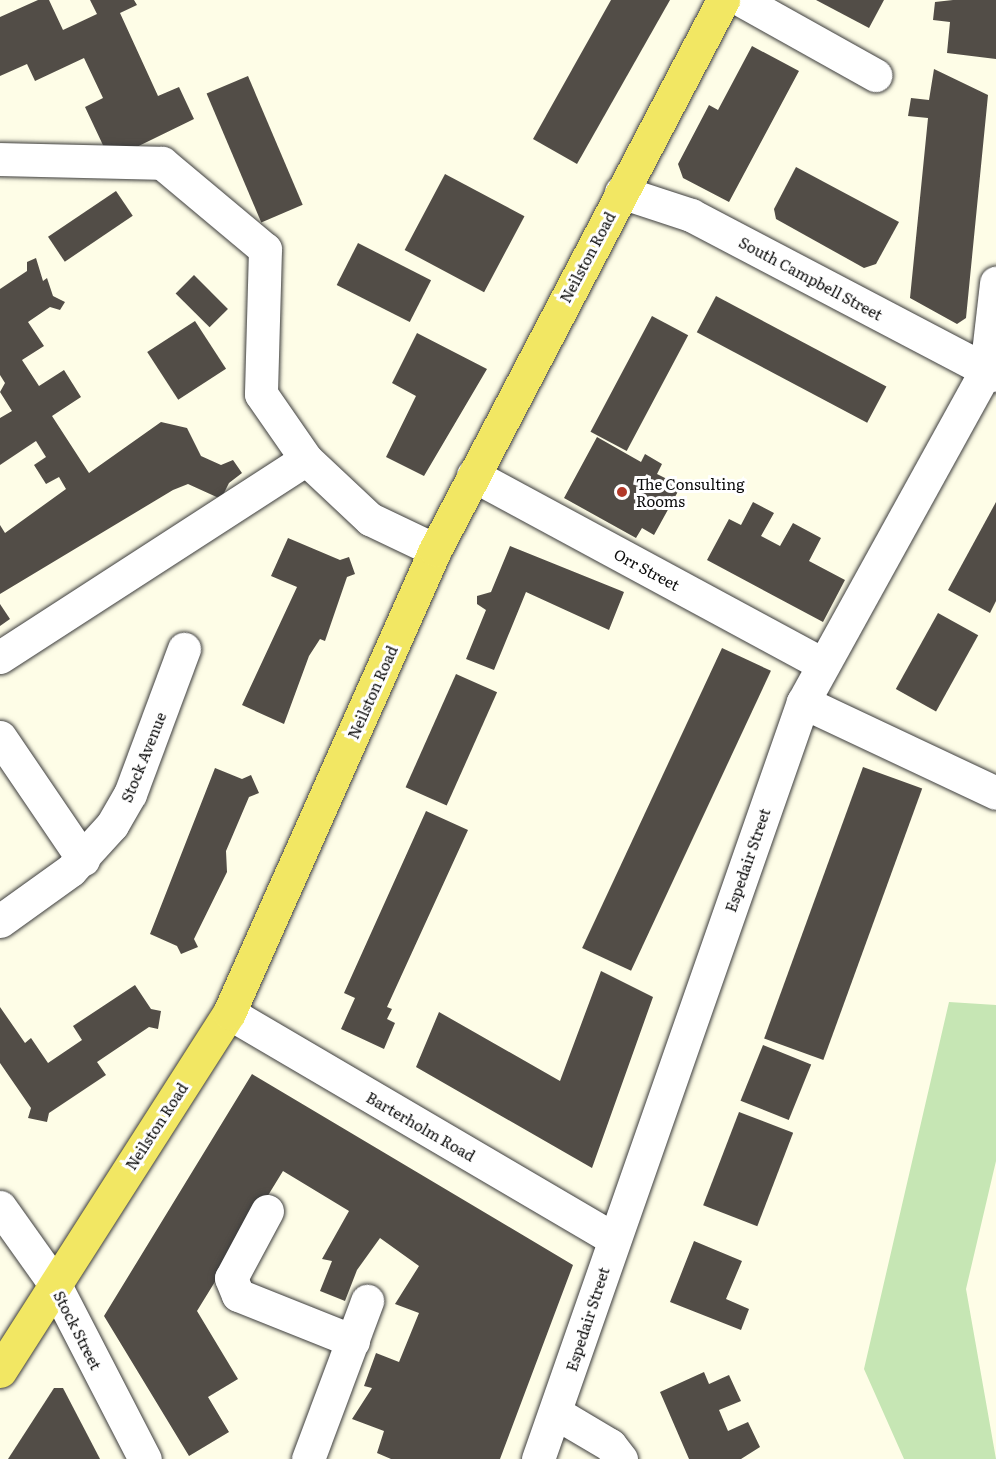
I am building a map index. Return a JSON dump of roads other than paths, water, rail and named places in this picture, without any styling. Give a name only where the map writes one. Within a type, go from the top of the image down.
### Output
[{"type":"main road","name":"Neilston Road","points":[[0,1371],[54,1283],[229,1013],[435,550],[723,0]]},
{"type":"street","points":[[741,0],[875,75]]},
{"type":"street","points":[[0,159],[162,163],[265,249],[261,394],[306,459],[370,519],[435,550]]},
{"type":"street","name":"South Campbell Street","points":[[621,192],[691,215],[991,372]]},
{"type":"street","name":"Espedair Street","points":[[538,1459],[803,702],[821,663],[991,372],[996,283]]},
{"type":"street","points":[[0,657],[306,459]]},
{"type":"street","name":"Orr Street","points":[[473,475],[821,663]]},
{"type":"street","name":"Stock Avenue","points":[[0,921],[83,859],[130,794],[184,649]]},
{"type":"street","points":[[803,702],[996,793]]},
{"type":"street","points":[[0,737],[11,778],[83,859]]},
{"type":"street","name":"Barterholm Road","points":[[229,1013],[614,1239]]},
{"type":"street","name":"Stock Street","points":[[0,1207],[54,1283],[145,1459]]},
{"type":"street","points":[[267,1211],[231,1278],[238,1295],[352,1341]]},
{"type":"street","points":[[308,1459],[367,1301]]},
{"type":"street","points":[[556,1413],[610,1445],[621,1459]]},
{"type":"place","name":"The Consulting Rooms","points":[[622,492]]}]
